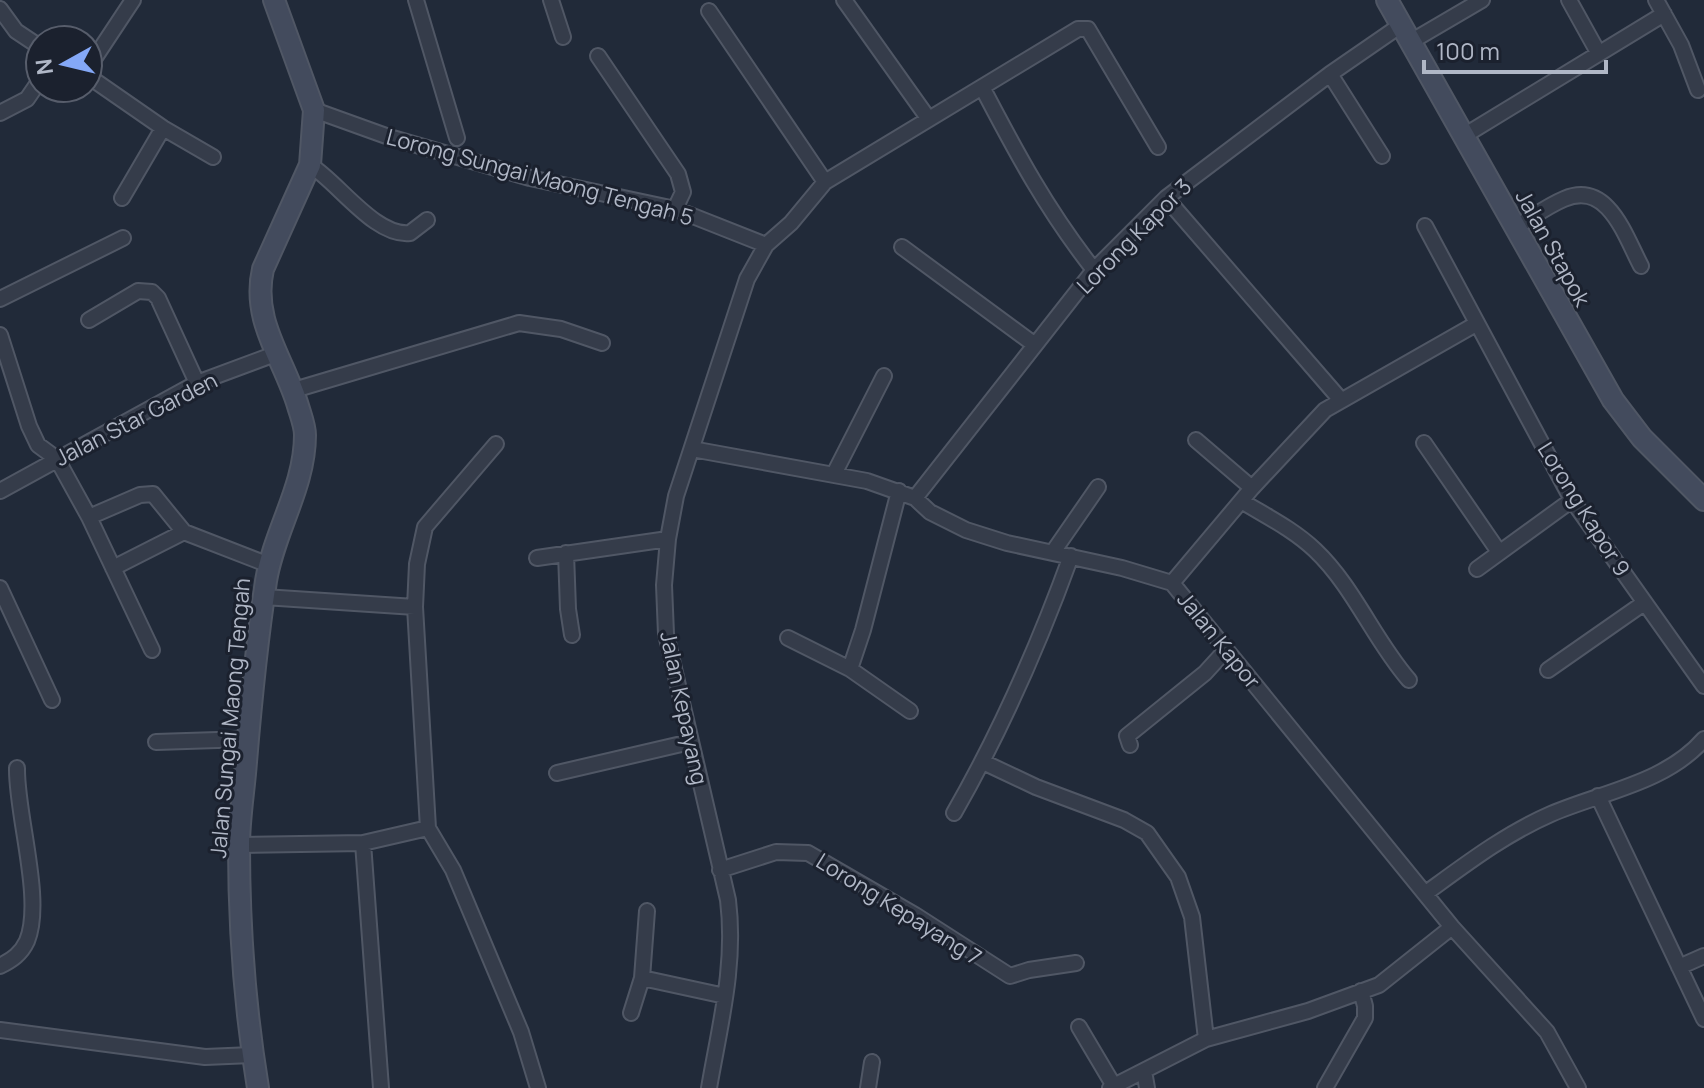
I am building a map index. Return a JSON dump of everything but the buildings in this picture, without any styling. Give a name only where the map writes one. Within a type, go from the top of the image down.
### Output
[{"type":"street","points":[[104,44],[133,0]]},
{"type":"street","name":"Jalan Sungai Maong Tengah","points":[[258,1088],[243,951],[239,845],[269,565],[304,464],[305,431],[294,390],[275,354],[260,307],[259,285],[263,269],[310,165],[314,110],[274,0]]},
{"type":"street","points":[[416,0],[457,138]]},
{"type":"street","points":[[551,0],[563,37]]},
{"type":"street","points":[[844,0],[928,118]]},
{"type":"street","name":"Jalan Stapok","points":[[1387,0],[1613,400],[1642,438],[1704,500]]},
{"type":"street","name":"Lorong Kapor 3","points":[[915,498],[1094,270],[1166,198],[1330,74],[1406,33],[1482,0]]},
{"type":"street","points":[[1569,0],[1599,54]]},
{"type":"street","points":[[1656,0],[1681,45],[1698,90]]},
{"type":"street","points":[[0,9],[16,31],[24,36]]},
{"type":"street","points":[[709,11],[825,182]]},
{"type":"street","points":[[1462,137],[1664,14]]},
{"type":"street","name":"Jalan Kepayang","points":[[709,1088],[732,936],[728,900],[666,634],[664,585],[676,496],[747,279],[766,245],[791,223],[825,182],[1078,29],[1088,29],[1158,147]]},
{"type":"street","points":[[598,56],[678,174],[683,192],[675,209]]},
{"type":"street","points":[[1330,74],[1382,156]]},
{"type":"street","points":[[104,87],[163,128],[213,157]]},
{"type":"street","points":[[982,87],[1034,186],[1094,270]]},
{"type":"street","points":[[0,113],[24,101]]},
{"type":"street","name":"Lorong Sungai Maong Tengah 5","points":[[314,110],[389,137],[530,178],[675,209],[766,245]]},
{"type":"street","points":[[122,198],[163,128]]},
{"type":"street","points":[[310,165],[359,210],[396,232],[410,233],[427,220]]},
{"type":"street","points":[[1514,228],[1565,198],[1583,195],[1596,198],[1610,207],[1641,266]]},
{"type":"street","points":[[1166,198],[1340,399]]},
{"type":"street","name":"Lorong Kapor 9","points":[[1425,226],[1572,500],[1704,686]]},
{"type":"street","points":[[0,299],[123,238]]},
{"type":"street","points":[[902,247],[1035,345]]},
{"type":"street","points":[[89,320],[138,291],[152,292],[158,298],[197,383]]},
{"type":"street","points":[[294,390],[519,323],[561,329],[602,343]]},
{"type":"street","points":[[1172,583],[1312,421],[1340,399],[1476,324]]},
{"type":"street","points":[[0,335],[38,445],[57,459],[89,517],[152,650]]},
{"type":"street","name":"Jalan Star Garden","points":[[0,491],[197,383],[275,354]]},
{"type":"street","points":[[834,474],[884,376]]},
{"type":"street","points":[[1196,440],[1252,488]]},
{"type":"street","points":[[1424,443],[1499,552]]},
{"type":"street","points":[[496,444],[425,527],[417,564],[415,607],[428,828],[453,870],[521,1032],[538,1088]]},
{"type":"street","name":"Jalan Kapor","points":[[692,449],[834,474],[899,491],[915,498],[930,512],[966,530],[1172,583],[1452,927],[1547,1032],[1578,1088]]},
{"type":"street","points":[[1053,552],[1098,487]]},
{"type":"street","points":[[850,669],[899,491]]},
{"type":"street","points":[[89,517],[140,495],[153,494],[184,532],[269,565]]},
{"type":"street","points":[[1477,569],[1572,500]]},
{"type":"street","points":[[1243,502],[1296,534],[1316,551],[1336,573],[1392,661],[1409,680]]},
{"type":"street","points":[[113,568],[184,532]]},
{"type":"street","points":[[537,558],[668,539]]},
{"type":"street","points":[[566,553],[572,635]]},
{"type":"street","points":[[954,813],[983,762],[1048,619],[1071,556]]},
{"type":"street","points":[[0,588],[52,700]]},
{"type":"street","points":[[264,597],[415,607]]},
{"type":"street","points":[[1548,670],[1644,603]]},
{"type":"street","points":[[788,638],[850,669],[910,711]]},
{"type":"street","points":[[1130,745],[1127,736],[1205,673],[1226,650]]},
{"type":"street","points":[[156,742],[248,739]]},
{"type":"street","points":[[1426,893],[1513,833],[1550,814],[1673,766],[1704,739]]},
{"type":"street","points":[[557,773],[690,742]]},
{"type":"street","points":[[983,762],[1036,787],[1124,820],[1147,833],[1178,877],[1192,917],[1206,1039]]},
{"type":"street","points":[[0,966],[14,959],[26,943],[31,916],[17,768]]},
{"type":"street","points":[[1598,796],[1704,1019]]},
{"type":"street","points":[[239,845],[363,843],[428,828]]},
{"type":"street","points":[[363,843],[381,1088]]},
{"type":"street","name":"Lorong Kepayang 7","points":[[720,870],[776,852],[808,853],[915,915],[1010,976],[1076,963]]},
{"type":"street","points":[[631,1013],[642,978],[647,911]]},
{"type":"street","points":[[1079,1027],[1112,1087],[1206,1039],[1308,1011],[1379,985],[1452,927]]},
{"type":"street","points":[[1679,967],[1704,956]]},
{"type":"street","points":[[642,978],[725,996]]},
{"type":"street","points":[[1325,1088],[1365,1018],[1361,991]]},
{"type":"street","points":[[0,1030],[205,1057],[252,1055]]},
{"type":"street","points":[[868,1088],[872,1062]]},
{"type":"street","points":[[1144,1071],[1147,1088]]}]
